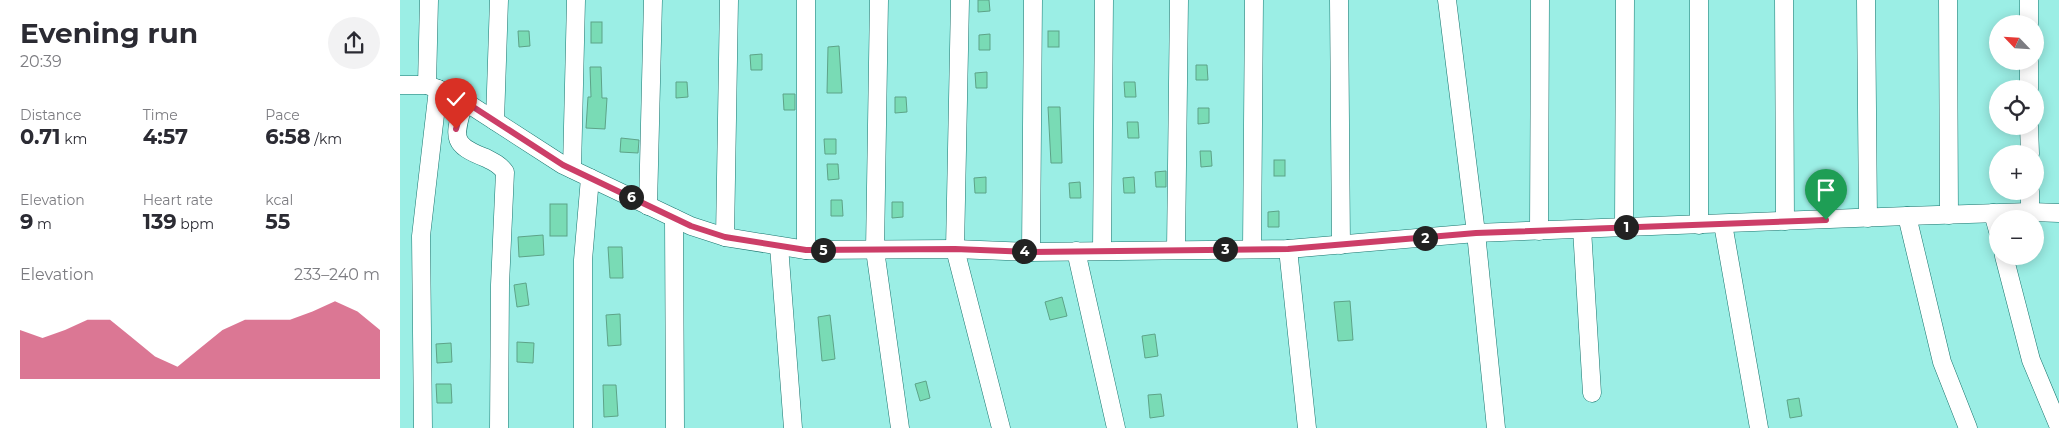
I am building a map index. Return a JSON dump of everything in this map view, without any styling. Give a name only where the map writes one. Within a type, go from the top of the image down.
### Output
[{"type":"street","points":[[422,428],[421,236],[433,87],[429,0]]},
{"type":"street","points":[[495,121],[499,0]]},
{"type":"street","points":[[572,169],[576,0]]},
{"type":"street","points":[[648,206],[653,0]]},
{"type":"street","points":[[725,237],[728,0]]},
{"type":"street","points":[[806,0],[806,250]]},
{"type":"street","points":[[879,0],[875,250],[900,428]]},
{"type":"street","points":[[960,0],[955,249],[1001,428]]},
{"type":"street","points":[[1031,252],[1034,0]]},
{"type":"street","points":[[1102,250],[1104,0]]},
{"type":"street","points":[[1176,249],[1179,0]]},
{"type":"street","points":[[1252,248],[1254,0]]},
{"type":"street","points":[[1339,0],[1341,245]]},
{"type":"street","points":[[1447,0],[1476,233],[1496,428]]},
{"type":"street","points":[[1539,231],[1540,0]]},
{"type":"street","points":[[1624,227],[1625,0]]},
{"type":"street","points":[[1699,0],[1699,225]]},
{"type":"street","points":[[1784,0],[1785,221]]},
{"type":"street","points":[[1866,0],[1868,218]]},
{"type":"street","points":[[1948,0],[1949,215]]},
{"type":"street","points":[[2029,0],[2029,15]]},
{"type":"street","points":[[400,85],[433,87],[464,101],[572,169],[691,226],[725,237],[806,250],[955,249],[1031,252],[1288,249],[1476,233],[1989,213]]},
{"type":"street","points":[[464,101],[456,129],[457,139],[461,146],[501,166],[505,172],[500,285],[499,428]]},
{"type":"street","points":[[583,428],[583,260],[590,178]]},
{"type":"street","points":[[2044,212],[2059,213]]},
{"type":"street","points":[[1907,216],[1942,362],[1968,428]]},
{"type":"street","points":[[674,218],[676,428]]},
{"type":"street","points":[[1723,224],[1759,428]]},
{"type":"street","points":[[1582,229],[1592,393]]},
{"type":"street","points":[[779,246],[793,428]]},
{"type":"street","points":[[1288,249],[1307,428]]},
{"type":"street","points":[[1076,251],[1116,428]]},
{"type":"street","points":[[2006,265],[2031,360],[2059,427]]},
{"type":"building","points":[[978,0],[989,0],[990,11],[978,12]]},
{"type":"building","points":[[591,22],[602,22],[602,43],[591,43]]},
{"type":"building","points":[[518,31],[529,31],[530,46],[519,47]]},
{"type":"building","points":[[1048,31],[1059,31],[1059,47],[1048,47]]},
{"type":"building","points":[[990,34],[990,50],[979,50],[979,35]]},
{"type":"building","points":[[839,46],[842,93],[827,93],[828,47]]},
{"type":"building","points":[[762,54],[762,70],[751,70],[750,55]]},
{"type":"building","points":[[1196,65],[1207,65],[1208,80],[1196,80]]},
{"type":"building","points":[[590,67],[601,67],[602,98],[607,98],[605,129],[586,128],[588,97],[591,97]]},
{"type":"building","points":[[987,72],[987,88],[976,88],[975,73]]},
{"type":"building","points":[[676,82],[687,82],[688,97],[676,98]]},
{"type":"building","points":[[1124,82],[1135,82],[1136,97],[1125,97]]},
{"type":"building","points":[[783,94],[795,94],[795,110],[784,110]]},
{"type":"building","points":[[895,97],[906,97],[907,112],[895,113]]},
{"type":"building","points":[[1048,107],[1060,107],[1062,163],[1051,163]]},
{"type":"building","points":[[1198,108],[1209,108],[1209,123],[1198,124]]},
{"type":"building","points":[[1127,122],[1138,122],[1139,138],[1128,138]]},
{"type":"building","points":[[621,138],[639,140],[638,153],[620,152]]},
{"type":"building","points":[[824,139],[836,139],[836,154],[825,154]]},
{"type":"building","points":[[1200,151],[1211,151],[1212,166],[1201,167]]},
{"type":"building","points":[[1274,160],[1285,160],[1285,176],[1274,176]]},
{"type":"building","points":[[827,164],[838,164],[839,179],[828,180]]},
{"type":"building","points":[[1166,171],[1166,187],[1156,187],[1155,172]]},
{"type":"building","points":[[986,177],[986,193],[975,193],[974,178]]},
{"type":"building","points":[[1134,177],[1135,193],[1124,193],[1123,178]]},
{"type":"building","points":[[1080,182],[1081,198],[1070,198],[1069,183]]},
{"type":"building","points":[[831,200],[842,200],[843,216],[831,216]]},
{"type":"building","points":[[892,202],[903,202],[903,217],[892,218]]},
{"type":"building","points":[[550,204],[567,204],[567,236],[550,236]]},
{"type":"building","points":[[1279,211],[1279,227],[1268,227],[1268,212]]},
{"type":"building","points":[[543,235],[544,255],[519,257],[518,237]]},
{"type":"building","points":[[608,247],[622,247],[623,278],[610,278]]},
{"type":"building","points":[[526,283],[529,305],[517,307],[514,285]]},
{"type":"building","points":[[1062,297],[1067,316],[1050,320],[1045,302]]},
{"type":"building","points":[[1350,301],[1353,340],[1338,341],[1334,302]]},
{"type":"building","points":[[620,314],[621,345],[608,346],[606,315]]},
{"type":"building","points":[[830,315],[835,359],[822,361],[818,317]]},
{"type":"building","points":[[1155,334],[1158,356],[1145,358],[1142,336]]},
{"type":"building","points":[[517,342],[534,343],[533,363],[517,362]]},
{"type":"building","points":[[451,343],[452,362],[437,363],[436,344]]},
{"type":"building","points":[[926,381],[930,398],[920,401],[915,384]]},
{"type":"building","points":[[436,384],[451,384],[452,403],[437,403]]},
{"type":"building","points":[[603,385],[616,385],[618,416],[604,417]]},
{"type":"building","points":[[1161,394],[1164,416],[1150,418],[1148,395]]},
{"type":"building","points":[[1799,398],[1802,416],[1790,418],[1787,400]]},
{"type":"route","points":[[456,129],[464,101],[563,165],[691,226],[725,237],[806,250],[955,249],[1031,252],[1288,249],[1400,241],[1476,233],[1826,220]]}]
